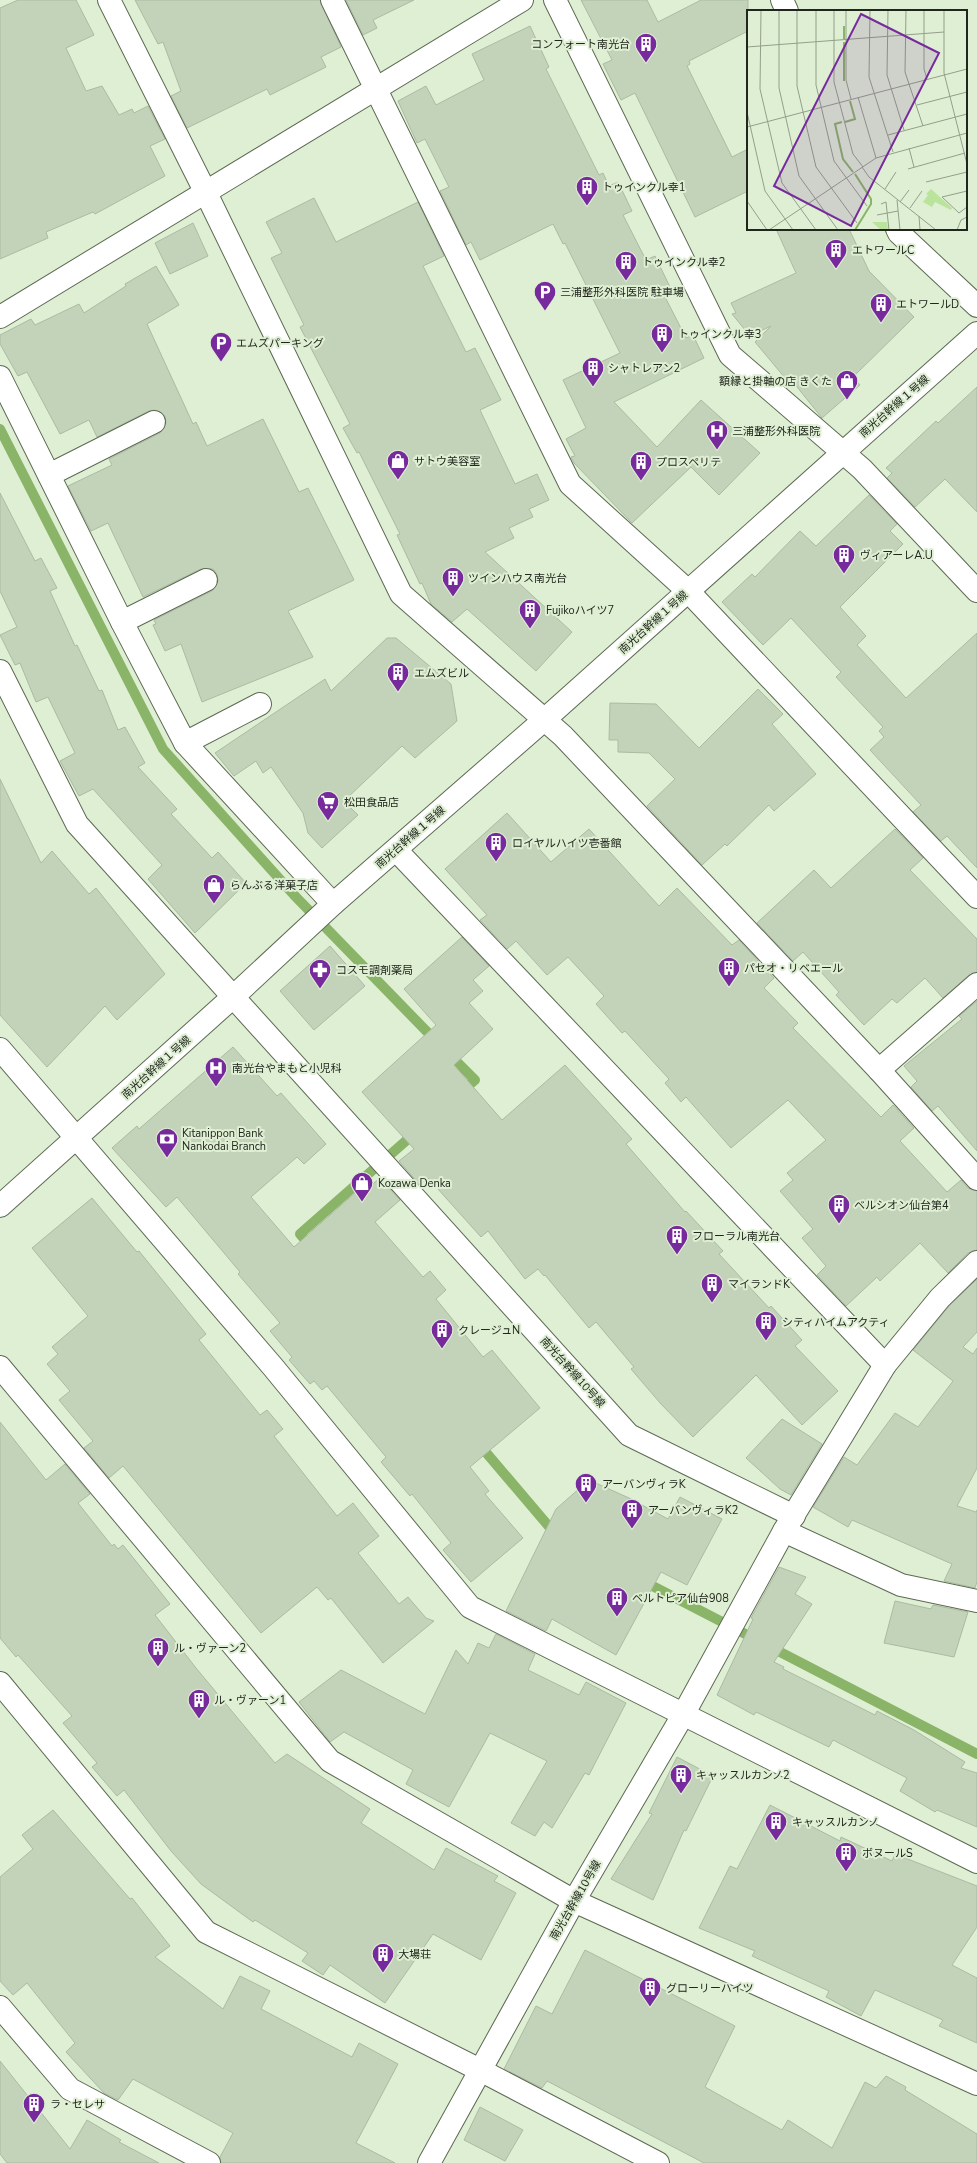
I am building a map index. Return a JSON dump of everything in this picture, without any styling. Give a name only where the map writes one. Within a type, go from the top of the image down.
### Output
[{"type":"street","points":[[109,0],[206,193],[401,594],[568,742],[879,1070],[977,1179]]},
{"type":"street","points":[[332,0],[570,484],[688,591],[977,897]]},
{"type":"street","points":[[0,317],[522,0]]},
{"type":"street","points":[[555,0],[730,355],[862,470],[977,591]]},
{"type":"street","points":[[782,0],[787,10]]},
{"type":"street","points":[[898,230],[977,306]]},
{"type":"street","name":"南光台幹線１号線","points":[[0,1206],[233,997],[330,907],[544,720],[842,452],[977,333]]},
{"type":"street","points":[[0,377],[122,622],[186,743],[330,907]]},
{"type":"street","points":[[50,475],[154,422]]},
{"type":"street","points":[[122,622],[206,580]]},
{"type":"street","points":[[0,671],[77,824],[233,997]]},
{"type":"street","points":[[186,743],[260,704]]},
{"type":"street","points":[[396,850],[885,1365]]},
{"type":"street","points":[[879,1070],[977,984]]},
{"type":"street","name":"南光台幹線10号線","points":[[233,997],[394,1173],[629,1435],[901,1585],[977,1602]]},
{"type":"street","points":[[0,1050],[273,1367],[470,1607],[977,1862]]},
{"type":"street","name":"南光台幹線10号線","points":[[429,2163],[574,1901],[683,1715],[724,1638],[789,1524],[885,1365],[940,1298],[977,1262]]},
{"type":"street","points":[[0,1367],[330,1761],[574,1901],[977,2084]]},
{"type":"street","points":[[0,1683],[206,1932],[480,2070],[658,2163]]},
{"type":"street","points":[[0,2007],[70,2089],[209,2163]]},
{"type":"building","points":[[18,0],[76,0],[94,35],[66,48],[86,91],[102,86],[119,115],[132,109],[134,113],[148,106],[165,139],[150,146],[165,176],[95,214],[93,212],[46,232],[48,238],[0,259],[0,8]]},
{"type":"building","points":[[135,0],[320,0],[341,47],[321,57],[326,67],[270,95],[267,89],[187,128],[171,96],[181,91],[163,42],[158,44]]},
{"type":"building","points":[[346,0],[414,0],[373,20],[377,28],[363,35]]},
{"type":"building","points":[[581,0],[647,0],[658,22],[701,0],[748,0],[747,32],[689,61],[690,64],[687,66],[732,157],[747,150],[747,191],[695,217],[635,93],[621,100],[603,64],[612,60]]},
{"type":"building","points":[[530,26],[549,67],[546,69],[599,175],[603,173],[609,186],[618,182],[632,211],[623,215],[646,260],[655,256],[670,287],[662,291],[686,338],[693,335],[704,358],[614,402],[657,447],[701,400],[760,453],[719,495],[691,467],[632,523],[574,463],[571,457],[575,456],[566,439],[586,428],[563,380],[620,353],[565,243],[563,244],[553,224],[480,260],[471,242],[466,245],[440,191],[449,187],[425,139],[417,143],[398,101],[426,86],[436,105],[484,80],[472,54]]},
{"type":"building","points":[[314,198],[336,242],[418,202],[444,256],[423,266],[466,352],[475,348],[501,400],[480,410],[515,484],[537,474],[549,500],[529,509],[533,517],[509,528],[514,538],[485,552],[572,632],[536,671],[467,609],[452,622],[431,604],[422,583],[420,584],[397,535],[400,534],[359,452],[357,453],[343,428],[350,424],[300,327],[304,325],[271,258],[282,253],[266,222]]},
{"type":"building","points":[[193,223],[208,256],[170,274],[155,243]]},
{"type":"building","points":[[776,230],[849,230],[869,271],[914,317],[853,377],[860,385],[822,418],[793,382],[790,384],[755,342],[771,326],[750,336],[732,314],[736,313],[731,303],[796,273]]},
{"type":"building","points":[[156,266],[179,305],[147,324],[193,424],[196,422],[207,446],[263,419],[299,492],[308,488],[354,580],[288,611],[313,657],[202,702],[181,644],[165,651],[153,625],[156,624],[154,620],[212,591],[218,581],[217,574],[213,569],[201,569],[143,597],[108,523],[91,531],[68,486],[112,465],[109,459],[160,433],[166,423],[165,416],[155,410],[149,411],[97,437],[89,420],[60,434],[27,372],[18,376],[0,344],[0,335],[31,319],[35,325],[79,304],[84,313],[126,286],[125,284]]},
{"type":"building","points":[[977,387],[977,512],[945,479],[915,507],[887,478],[892,473],[886,468],[936,421],[938,423]]},
{"type":"building","points":[[0,493],[35,561],[41,558],[57,588],[50,591],[75,646],[77,645],[99,691],[102,690],[118,730],[125,727],[145,763],[138,767],[177,809],[171,814],[212,858],[218,852],[246,883],[195,933],[148,879],[162,865],[93,789],[79,796],[60,761],[75,753],[48,697],[36,702],[20,663],[15,665],[0,635],[17,627],[0,591]]},
{"type":"building","points":[[869,495],[897,524],[890,531],[903,544],[840,607],[866,636],[857,645],[906,698],[977,633],[977,868],[947,836],[941,841],[913,812],[921,805],[870,750],[884,737],[879,731],[883,727],[836,677],[841,672],[791,618],[763,645],[722,602],[752,574],[755,577],[800,531],[816,546]]},
{"type":"building","points":[[387,638],[396,638],[451,684],[457,721],[415,758],[402,746],[344,801],[358,815],[322,848],[308,833],[303,813],[271,767],[263,773],[256,761],[234,776],[215,753],[325,679],[331,691]]},
{"type":"building","points":[[758,689],[783,714],[772,724],[816,774],[774,811],[769,805],[727,846],[725,844],[702,865],[647,806],[675,779],[649,753],[618,752],[618,740],[609,740],[610,703],[656,704],[699,748]]},
{"type":"building","points":[[0,779],[41,863],[52,851],[89,894],[96,888],[165,974],[117,1020],[105,1006],[47,1067],[0,1015]]},
{"type":"building","points":[[507,813],[551,862],[589,829],[659,906],[677,888],[732,945],[739,940],[774,978],[764,988],[798,1023],[793,1028],[881,1117],[893,1105],[914,1128],[900,1141],[947,1192],[961,1180],[968,1188],[977,1191],[977,1250],[968,1253],[948,1273],[920,1243],[880,1281],[877,1277],[846,1306],[817,1275],[826,1266],[802,1238],[813,1229],[780,1191],[793,1180],[787,1173],[826,1140],[788,1100],[731,1148],[686,1097],[681,1102],[665,1083],[669,1079],[625,1031],[622,1033],[596,1004],[604,996],[568,957],[547,975],[516,941],[507,949],[480,920],[487,915],[445,869]]},
{"type":"building","points":[[895,829],[923,858],[910,870],[977,939],[977,972],[969,975],[943,998],[925,978],[897,1003],[892,999],[864,1025],[836,995],[839,992],[803,952],[793,961],[757,923],[814,870],[831,888]]},
{"type":"building","points":[[462,937],[489,966],[473,980],[483,991],[469,1003],[493,1029],[454,1065],[502,1120],[565,1065],[632,1139],[626,1144],[685,1212],[686,1211],[723,1251],[719,1254],[769,1308],[771,1306],[802,1340],[795,1346],[838,1391],[802,1425],[756,1375],[693,1437],[661,1404],[631,1369],[634,1367],[596,1322],[589,1328],[545,1275],[544,1276],[538,1269],[525,1279],[488,1231],[481,1237],[428,1178],[419,1184],[399,1161],[414,1149],[362,1092],[436,1025],[404,989]]},
{"type":"building","points":[[330,946],[365,986],[314,1030],[280,991]]},
{"type":"building","points":[[977,1001],[977,1151],[938,1106],[932,1111],[911,1087],[917,1081],[904,1066],[962,1019],[959,1016]]},
{"type":"building","points":[[233,1047],[277,1096],[281,1093],[326,1144],[304,1164],[297,1157],[251,1197],[294,1247],[366,1183],[369,1187],[380,1178],[400,1200],[375,1222],[423,1277],[430,1271],[446,1290],[436,1299],[483,1357],[492,1350],[540,1408],[470,1467],[489,1491],[485,1494],[523,1538],[471,1582],[443,1550],[451,1543],[412,1494],[410,1496],[381,1462],[386,1457],[327,1386],[322,1390],[314,1381],[310,1384],[289,1360],[292,1357],[270,1331],[280,1323],[238,1274],[240,1272],[177,1197],[166,1207],[112,1148],[137,1126],[139,1129]]},
{"type":"building","points":[[92,1198],[137,1252],[139,1251],[206,1334],[199,1340],[260,1415],[267,1410],[283,1429],[274,1436],[337,1516],[353,1503],[379,1536],[358,1553],[399,1604],[408,1597],[426,1618],[434,1621],[383,1663],[331,1598],[328,1600],[317,1587],[261,1633],[123,1466],[109,1478],[84,1448],[93,1441],[59,1400],[70,1391],[47,1364],[58,1354],[52,1347],[88,1316],[32,1248]]},
{"type":"building","points":[[977,1279],[977,1332],[963,1347],[973,1354],[977,1348],[977,1468],[957,1506],[976,1512],[977,1510],[977,1582],[975,1588],[944,1581],[952,1564],[852,1520],[848,1527],[813,1507],[844,1457],[857,1465],[895,1413],[918,1427],[953,1381],[913,1350],[949,1306]]},
{"type":"building","points":[[782,1419],[822,1444],[791,1495],[780,1489],[746,1458]]},
{"type":"building","points":[[0,1422],[46,1480],[65,1464],[90,1494],[78,1503],[112,1546],[114,1544],[118,1549],[123,1545],[170,1604],[155,1615],[196,1668],[275,1763],[287,1754],[370,1809],[361,1823],[434,1870],[446,1848],[498,1876],[494,1881],[516,1893],[481,1960],[433,1934],[385,2003],[330,1965],[323,1975],[302,1961],[308,1953],[255,1920],[253,1922],[201,1884],[171,1851],[124,1790],[117,1796],[92,1767],[97,1763],[63,1723],[72,1716],[18,1655],[16,1657],[0,1638]]},
{"type":"building","points":[[589,1480],[629,1498],[668,1519],[680,1497],[722,1519],[687,1585],[661,1572],[616,1655],[552,1619],[546,1631],[506,1611],[556,1509]]},
{"type":"building","points":[[779,1567],[806,1577],[795,1594],[812,1604],[774,1662],[784,1667],[783,1669],[875,1715],[877,1711],[914,1730],[965,1762],[961,1768],[977,1773],[977,1827],[937,1810],[935,1812],[900,1791],[907,1778],[833,1740],[829,1747],[756,1712],[754,1715],[717,1695],[753,1619],[751,1618]]},
{"type":"building","points":[[895,1601],[931,1609],[933,1605],[968,1612],[954,1657],[884,1643]]},
{"type":"building","points":[[496,1634],[535,1654],[528,1670],[579,1695],[586,1682],[626,1703],[589,1775],[585,1773],[552,1828],[544,1822],[535,1836],[511,1823],[547,1761],[490,1733],[449,1807],[406,1784],[413,1770],[344,1732],[330,1742],[299,1702],[341,1670],[425,1714],[456,1650],[468,1664],[478,1643],[489,1648]]},
{"type":"building","points":[[677,1757],[713,1776],[686,1831],[684,1830],[653,1900],[611,1879],[652,1814],[649,1813]]},
{"type":"building","points":[[770,1805],[840,1841],[841,1837],[892,1861],[895,1854],[977,1886],[977,1927],[952,1965],[977,1978],[977,2043],[939,2026],[943,2020],[875,1990],[861,2016],[826,1997],[829,1991],[752,1956],[755,1951],[699,1928],[730,1866],[737,1869]]},
{"type":"building","points":[[53,1810],[130,1899],[132,1898],[170,1946],[155,1957],[223,2009],[240,1976],[270,1991],[261,2009],[352,2057],[359,2043],[398,2064],[356,2143],[395,2163],[221,2163],[220,2157],[233,2133],[133,2079],[118,2100],[104,2093],[66,2052],[75,2043],[27,1983],[13,1995],[0,1981],[0,1877],[33,1849],[22,1835]]},
{"type":"building","points":[[585,1950],[735,2026],[705,2087],[782,2130],[788,2120],[832,2148],[865,2082],[876,2088],[886,2076],[906,2087],[905,2090],[977,2134],[977,2163],[704,2163],[547,2081],[542,2088],[504,2069],[536,2006],[552,2014]]},
{"type":"building","points":[[0,2061],[70,2149],[87,2120],[121,2140],[119,2142],[159,2163],[7,2163],[0,2154]]},
{"type":"building","points":[[480,2107],[523,2130],[505,2161],[464,2140]]},
{"type":"waterway","points":[[0,429],[163,749],[294,895],[437,1042]]},
{"type":"waterway","points":[[448,1053],[475,1080],[461,1092]]},
{"type":"waterway","points":[[312,1248],[300,1234],[416,1132]]},
{"type":"waterway","points":[[478,1443],[557,1536]]},
{"type":"waterway","points":[[641,1580],[977,1754]]},
{"type":"place","name":"コンフォート南光台","points":[[646,64]]},
{"type":"place","name":"トゥインクル幸1","points":[[587,206]]},
{"type":"place","name":"エトワールC","points":[[836,270]]},
{"type":"place","name":"トゥインクル幸2","points":[[626,282]]},
{"type":"place","name":"三浦整形外科医院 駐車場","points":[[545,312]]},
{"type":"place","name":"エトワールD","points":[[881,324]]},
{"type":"place","name":"トゥインクル幸3","points":[[662,354]]},
{"type":"place","name":"エムズパーキング","points":[[221,362]]},
{"type":"place","name":"シャトレアン2","points":[[593,388]]},
{"type":"place","name":"額縁と掛軸の店 きくた","points":[[847,400]]},
{"type":"place","name":"三浦整形外科医院","points":[[717,450]]},
{"type":"place","name":"サトウ美容室","points":[[398,480]]},
{"type":"place","name":"プロスペリテ","points":[[641,482]]},
{"type":"place","name":"ヴィアーレA.U","points":[[844,574]]},
{"type":"place","name":"ツインハウス南光台","points":[[453,598]]},
{"type":"place","name":"Fujikoハイツ7","points":[[530,630]]},
{"type":"place","name":"エムズビル","points":[[398,692]]},
{"type":"place","name":"松田食品店","points":[[328,822]]},
{"type":"place","name":"ロイヤルハイツ壱番館","points":[[496,862]]},
{"type":"place","name":"らんぶる洋菓子店","points":[[214,904]]},
{"type":"place","name":"パセオ・リベエール","points":[[729,988]]},
{"type":"place","name":"コスモ調剤薬局","points":[[320,990]]},
{"type":"place","name":"南光台やまもと小児科","points":[[216,1088]]},
{"type":"place","name":"Kitanippon Bank Nankodai Branch","points":[[167,1158]]},
{"type":"place","name":"Kozawa Denka","points":[[362,1202]]},
{"type":"place","name":"ベルシオン仙台第4","points":[[839,1224]]},
{"type":"place","name":"フローラル南光台","points":[[677,1256]]},
{"type":"place","name":"マイランドK","points":[[712,1304]]},
{"type":"place","name":"シティハイムアクティ","points":[[766,1342]]},
{"type":"place","name":"クレージュN","points":[[442,1350]]},
{"type":"place","name":"アーバンヴィラK","points":[[586,1504]]},
{"type":"place","name":"アーバンヴィラK2","points":[[632,1530]]},
{"type":"place","name":"ベルトピア仙台908","points":[[617,1618]]},
{"type":"place","name":"ル・ヴァーン2","points":[[158,1668]]},
{"type":"place","name":"ル・ヴァーン1","points":[[199,1720]]},
{"type":"place","name":"キャッスルカンノ2","points":[[681,1794]]},
{"type":"place","name":"キャッスルカンノ","points":[[776,1842]]},
{"type":"place","name":"ボヌールS","points":[[846,1872]]},
{"type":"place","name":"大場荘","points":[[383,1974]]},
{"type":"place","name":"グローリーハイツ","points":[[650,2008]]},
{"type":"place","name":"ラ・セレサ","points":[[34,2124]]}]
